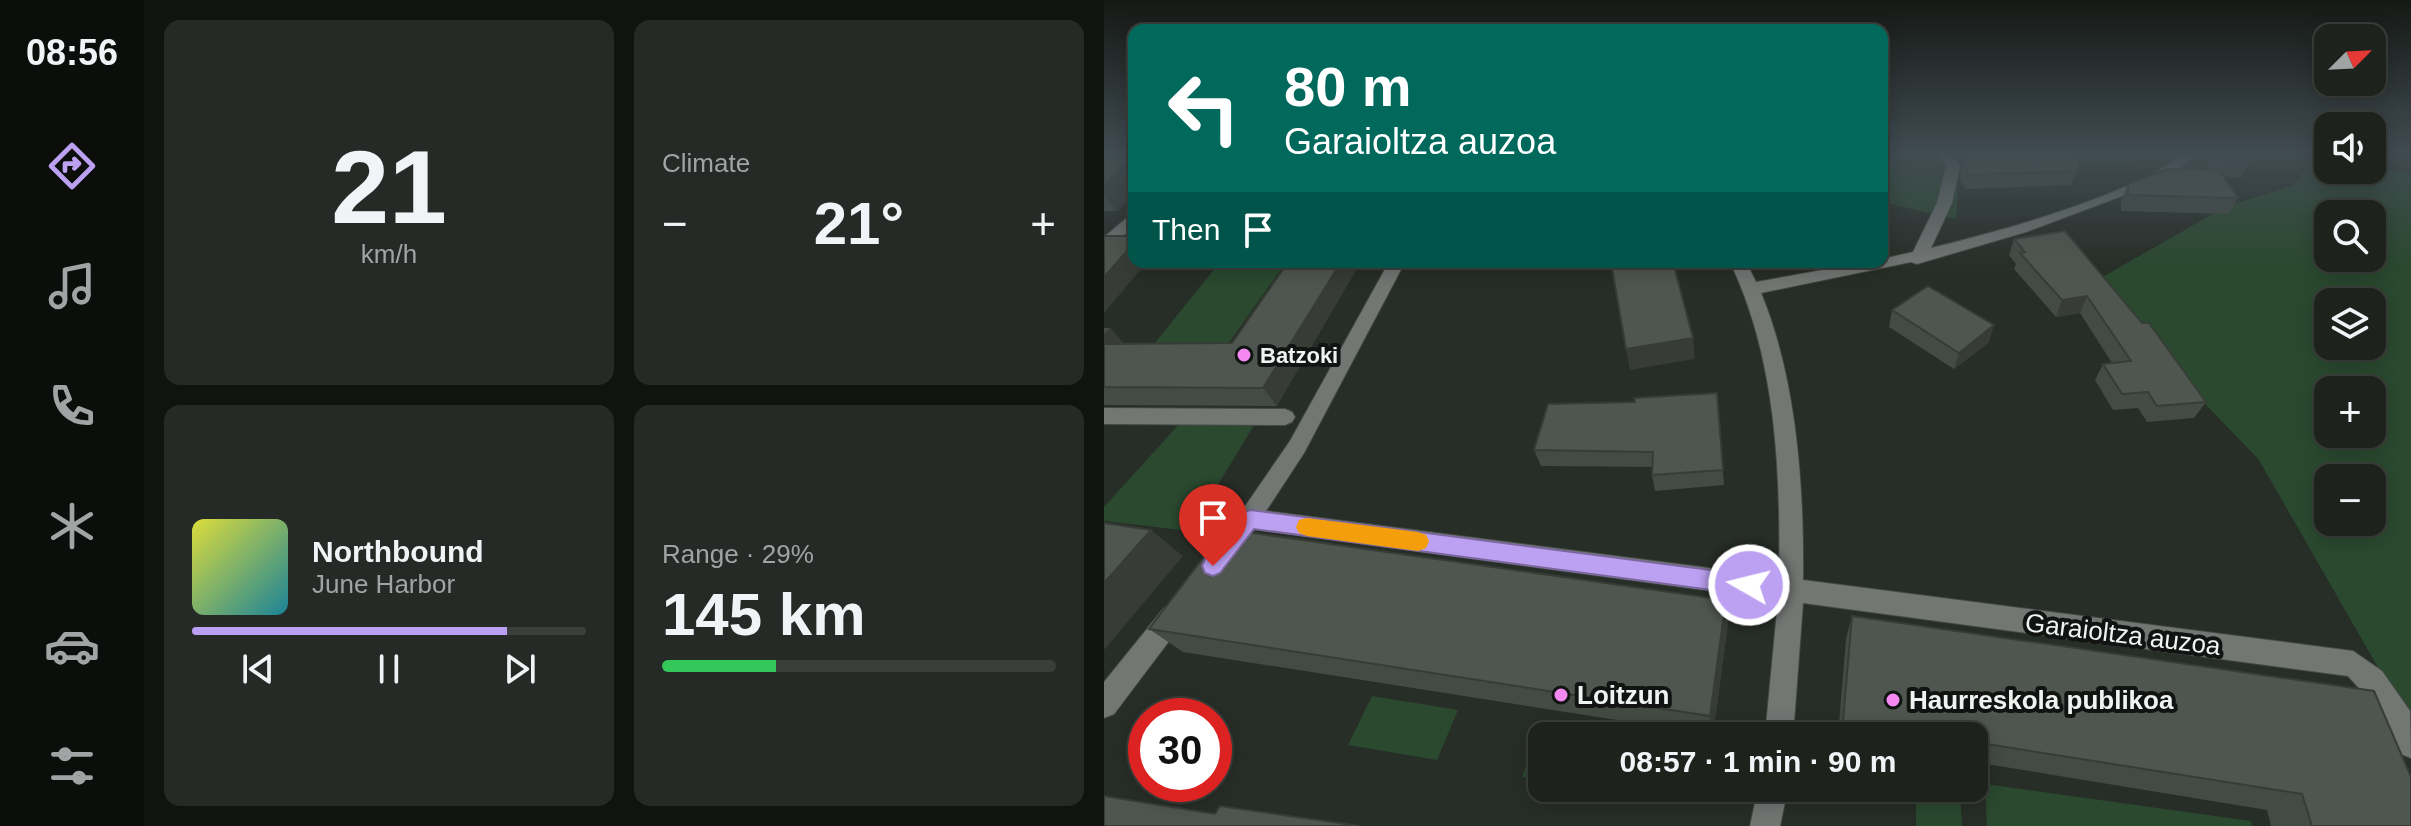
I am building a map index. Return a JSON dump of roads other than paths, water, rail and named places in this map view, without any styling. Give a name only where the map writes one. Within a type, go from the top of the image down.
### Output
[{"type":"street","points":[[1917,259],[1950,193]]},
{"type":"street","points":[[1888,264],[1917,259],[2067,214],[2121,193]]},
{"type":"street","points":[[1108,242],[1128,223]]},
{"type":"street","points":[[1231,543],[1297,447],[1394,268]]},
{"type":"street","points":[[1741,268],[1775,372],[1790,479],[1793,591],[1790,653],[1781,722]]},
{"type":"street","points":[[1750,289],[1867,268]]},
{"type":"street","points":[[1104,416],[1285,417]]},
{"type":"street","name":"Garaioltza auzoa","points":[[1250,519],[2353,664],[2371,675],[2395,708],[2411,744]]},
{"type":"street","points":[[1104,704],[1185,601]]},
{"type":"street","points":[[1765,826],[1770,802]]},
{"type":"place","name":"Batzoki","points":[[1244,355]]},
{"type":"place","name":"Loitzun","points":[[1561,695]]},
{"type":"place","name":"Haurreskola publikoa","points":[[1893,700]]}]
